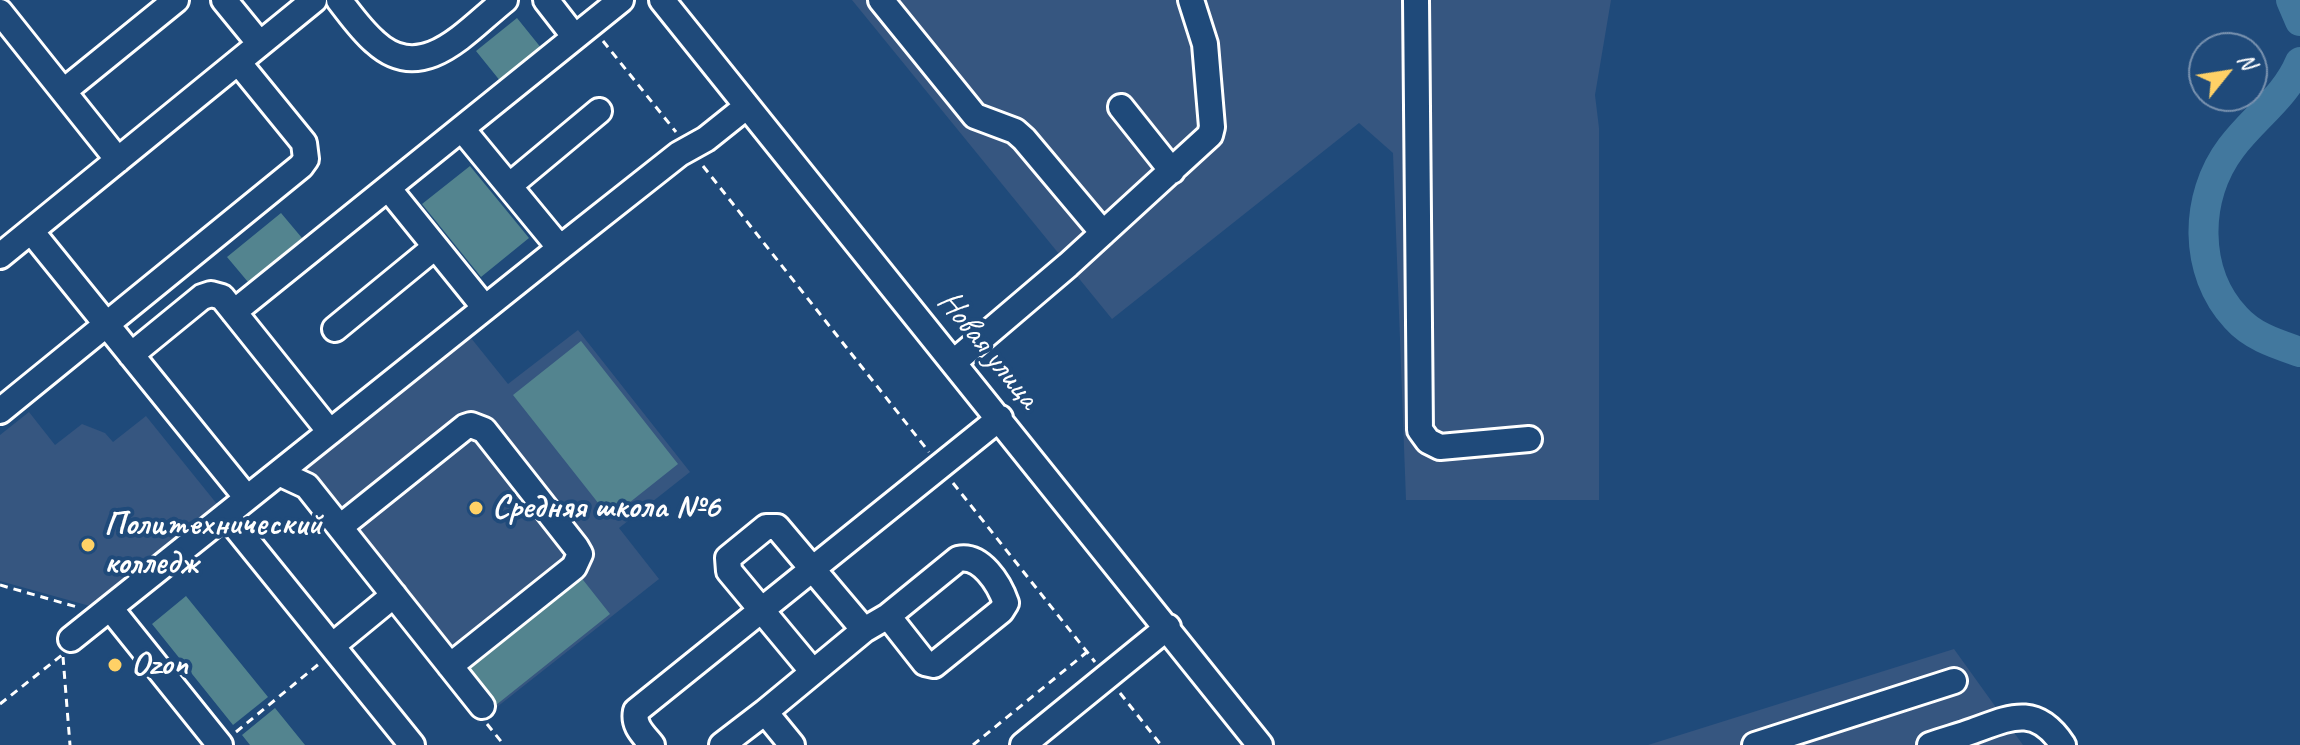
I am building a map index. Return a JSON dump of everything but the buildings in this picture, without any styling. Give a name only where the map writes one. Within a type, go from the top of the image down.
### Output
[{"type":"street","points":[[10,0],[0,10],[118,160]]},
{"type":"street","points":[[64,91],[176,0]]},
{"type":"street","points":[[224,0],[260,44]]},
{"type":"street","points":[[0,256],[314,0]]},
{"type":"street","points":[[339,0],[376,43],[398,57],[411,60],[437,54],[505,0]]},
{"type":"street","points":[[546,0],[582,30]]},
{"type":"street","points":[[234,312],[621,0]]},
{"type":"street","name":"Новая улица","points":[[662,0],[1260,745]]},
{"type":"street","points":[[881,0],[975,116],[1015,131],[1024,139],[1103,233]]},
{"type":"street","points":[[954,362],[1205,141],[1212,127],[1205,44],[1191,0]]},
{"type":"street","points":[[1416,0],[1420,430],[1428,441],[1440,447],[1529,439]]},
{"type":"street","points":[[0,411],[306,159],[304,143],[238,62]]},
{"type":"street","points":[[67,646],[105,612],[560,248],[746,107]]},
{"type":"street","points":[[1121,107],[1172,171]]},
{"type":"street","points":[[509,186],[599,111]]},
{"type":"street","points":[[462,129],[560,248]]},
{"type":"street","points":[[388,188],[485,308]]},
{"type":"street","points":[[31,231],[247,498]]},
{"type":"street","points":[[335,329],[435,247]]},
{"type":"street","points":[[131,355],[202,297],[211,294],[222,297],[330,432]]},
{"type":"street","points":[[652,745],[638,728],[636,711],[1000,418]]},
{"type":"street","points":[[340,527],[465,427],[478,426],[484,430],[580,554],[578,562],[450,666]]},
{"type":"street","points":[[279,473],[307,486],[482,706]]},
{"type":"street","points":[[226,515],[412,745]]},
{"type":"street","points":[[813,672],[729,571],[728,558],[766,527],[777,527],[864,630]]},
{"type":"street","points":[[722,745],[864,630],[888,616],[958,559],[968,557],[977,561],[1001,590],[1006,603],[1001,611],[934,665],[925,663],[888,616]]},
{"type":"street","points":[[333,648],[394,595]]},
{"type":"street","points":[[105,612],[220,745]]},
{"type":"street","points":[[1023,745],[1168,627]]},
{"type":"street","points":[[1755,745],[1954,681]]},
{"type":"street","points":[[765,712],[792,745]]},
{"type":"street","points":[[1930,745],[2000,720],[2022,716],[2040,721],[2052,730],[2063,745]]},
{"type":"path","points":[[582,30],[689,149],[1161,745]]},
{"type":"path","points":[[0,585],[98,613],[105,612]]},
{"type":"path","points":[[0,704],[67,646]]},
{"type":"path","points":[[67,646],[70,745]]},
{"type":"path","points":[[220,745],[333,648]]},
{"type":"path","points":[[973,745],[1087,652]]},
{"type":"shaded area","points":[[852,0],[1611,0],[1595,95],[1599,128],[1599,500],[1406,500],[1393,153],[1359,123],[1112,319]]},
{"type":"shaded area","name":"Средняя школа №6","points":[[578,330],[690,472],[619,528],[659,579],[478,722],[291,487],[298,469],[464,336],[471,338],[508,384]]},
{"type":"shaded area","name":"Политехнический колледж","points":[[29,412],[55,445],[82,424],[105,433],[113,442],[146,416],[221,509],[97,608],[0,581],[0,435]]},
{"type":"shaded area","points":[[1954,649],[2023,745],[1648,745]]},
{"type":"green space","points":[[517,18],[542,49],[501,82],[476,51]]},
{"type":"green space","points":[[470,166],[529,238],[481,277],[422,204]]},
{"type":"green space","points":[[281,213],[302,238],[248,282],[227,257]]},
{"type":"green space","points":[[581,341],[678,464],[610,518],[513,395]]},
{"type":"green space","points":[[576,571],[610,614],[496,705],[462,662]]},
{"type":"green space","points":[[186,596],[268,697],[233,725],[152,624]]},
{"type":"green space","points":[[275,708],[305,745],[250,745],[242,735]]},
{"type":"waterway","points":[[2291,0],[2300,21]]},
{"type":"waterway","points":[[2300,62],[2278,97],[2240,137],[2219,167],[2205,211],[2204,234],[2212,279],[2236,318],[2258,335],[2300,352]]},
{"type":"place","name":"Средняя школа №6","points":[[476,508]]},
{"type":"place","name":"Политехнический колледж","points":[[88,545]]},
{"type":"place","name":"Ozon","points":[[115,665]]}]
